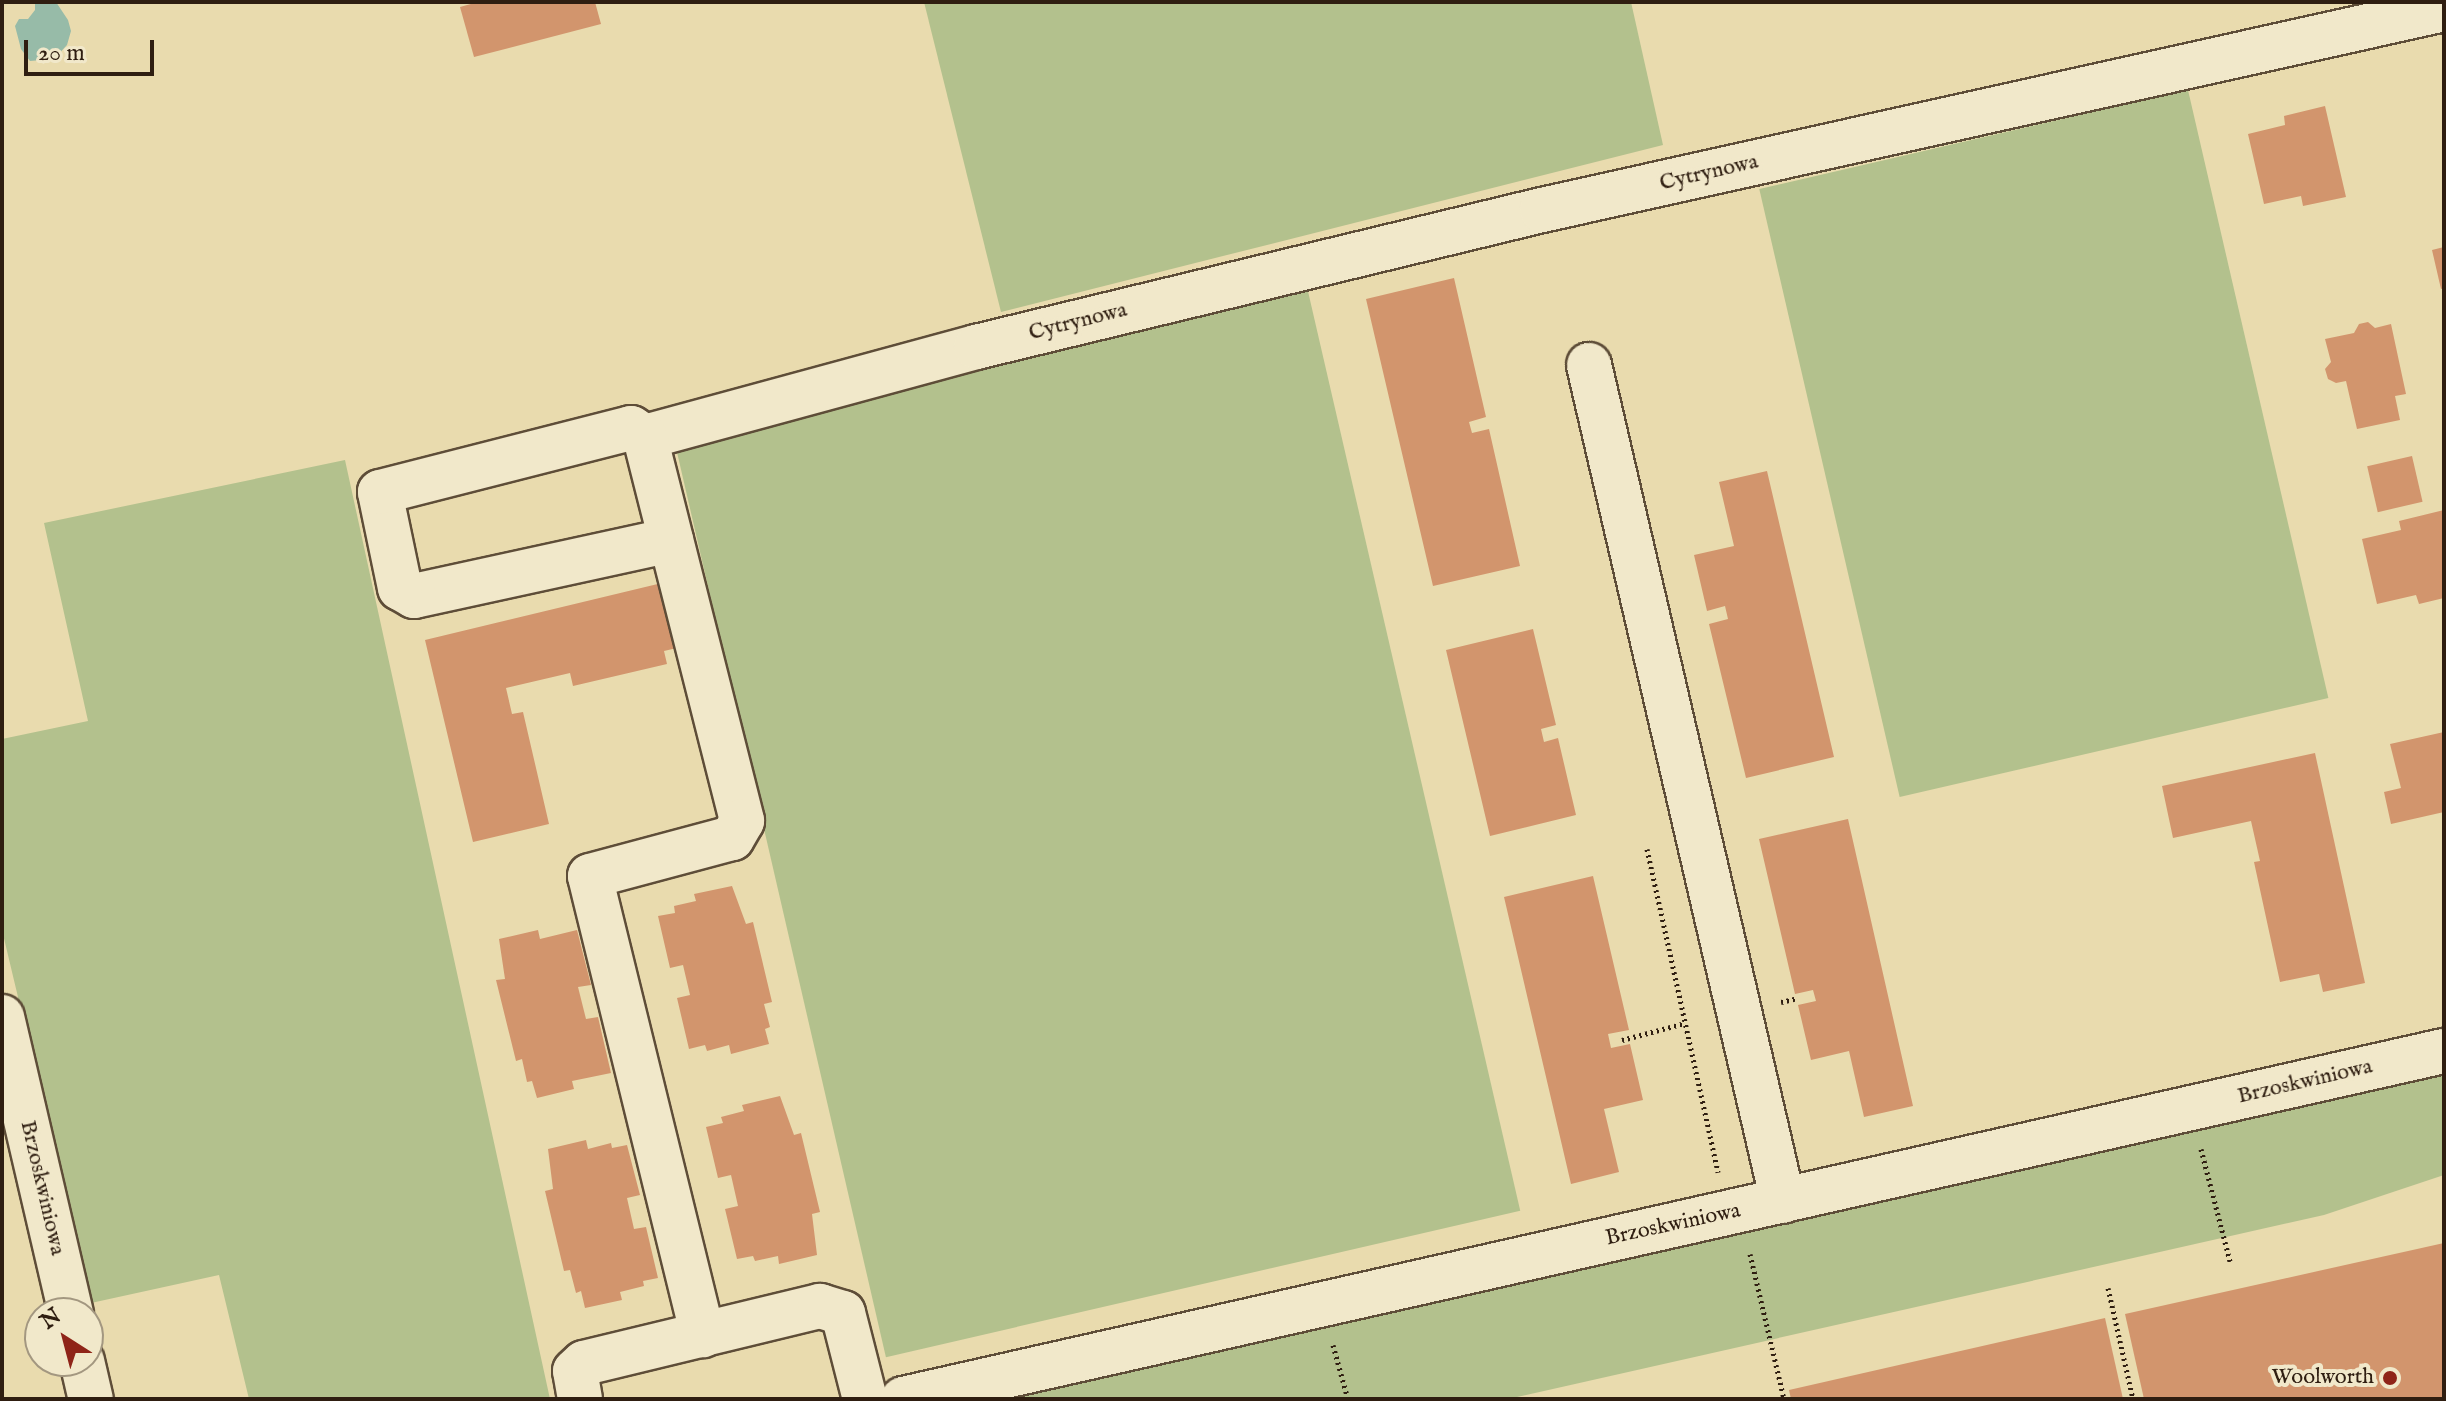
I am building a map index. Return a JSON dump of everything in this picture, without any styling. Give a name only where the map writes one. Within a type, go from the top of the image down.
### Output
[{"type":"street","name":"Cytrynowa","points":[[645,437],[976,347],[1558,206],[2444,9]]},
{"type":"street","points":[[1589,365],[1783,1201]]},
{"type":"street","points":[[671,540],[414,596],[400,588],[380,492],[631,428],[645,437],[742,821],[732,838],[590,876],[703,1335]]},
{"type":"street","name":"Brzoskwiniowa","points":[[2,1017],[67,1297]]},
{"type":"street","name":"Brzoskwiniowa","points":[[903,1399],[2444,1051]]},
{"type":"street","points":[[580,1399],[575,1371],[584,1363],[820,1306],[843,1313],[865,1399]]},
{"type":"street","points":[[86,1377],[91,1399]]},
{"type":"path","points":[[1647,849],[1722,1188],[1734,1186],[1784,1399]]},
{"type":"path","points":[[1622,1040],[1685,1023]]},
{"type":"path","points":[[2190,1109],[2230,1261]]},
{"type":"path","points":[[2108,1288],[2133,1399]]},
{"type":"shaded area","points":[[35,2],[56,2],[68,20],[71,31],[67,45],[54,59],[30,61],[21,49],[15,26],[19,19],[28,19],[35,10]]},
{"type":"shaded area","points":[[924,2],[1631,2],[1663,145],[1001,312]]},
{"type":"shaded area","points":[[2188,90],[2328,698],[1900,797],[1759,189]]},
{"type":"shaded area","points":[[1307,287],[1520,1211],[886,1357],[673,433]]},
{"type":"shaded area","points":[[345,460],[550,1399],[249,1399],[219,1275],[104,1300],[104,1297],[90,1297],[2,930],[2,739],[88,721],[44,523]]},
{"type":"shaded area","points":[[2444,1072],[2444,1175],[2324,1215],[1508,1399],[992,1399]]},
{"type":"building","points":[[478,2],[595,2],[601,24],[474,57],[460,7]]},
{"type":"building","points":[[2325,106],[2346,197],[2303,206],[2301,196],[2264,204],[2248,134],[2285,125],[2284,116]]},
{"type":"building","points":[[2444,247],[2444,288],[2441,289],[2432,250]]},
{"type":"building","points":[[1454,278],[1486,417],[1469,422],[1472,433],[1489,429],[1520,566],[1433,586],[1366,299]]},
{"type":"building","points":[[2368,322],[2375,328],[2391,324],[2406,394],[2395,396],[2400,420],[2357,429],[2346,381],[2336,383],[2328,379],[2325,369],[2331,362],[2325,339],[2354,333],[2359,324]]},
{"type":"building","points":[[2412,456],[2423,502],[2378,512],[2367,466]]},
{"type":"building","points":[[1767,471],[1834,757],[1746,778],[1709,624],[1728,619],[1725,606],[1707,611],[1694,555],[1734,546],[1719,482]]},
{"type":"building","points":[[2444,510],[2444,598],[2419,604],[2416,595],[2377,604],[2362,539],[2401,530],[2399,521]]},
{"type":"building","points":[[666,582],[681,647],[664,651],[667,664],[573,686],[570,673],[506,688],[512,714],[523,712],[549,824],[473,842],[425,640]]},
{"type":"building","points":[[1533,629],[1556,725],[1541,729],[1544,742],[1558,738],[1576,815],[1490,836],[1446,650]]},
{"type":"building","points":[[2444,732],[2444,812],[2391,824],[2384,792],[2401,788],[2390,744]]},
{"type":"building","points":[[2315,753],[2365,983],[2323,992],[2319,974],[2280,982],[2254,862],[2260,861],[2251,821],[2173,838],[2162,786]]},
{"type":"building","points":[[1848,819],[1913,1106],[1864,1117],[1849,1051],[1811,1060],[1798,1005],[1816,1001],[1813,990],[1795,994],[1759,839]]},
{"type":"building","points":[[1593,876],[1629,1030],[1608,1034],[1611,1048],[1630,1044],[1643,1100],[1604,1109],[1619,1172],[1571,1184],[1504,897]]},
{"type":"building","points":[[732,886],[746,924],[753,922],[772,1002],[764,1004],[770,1027],[765,1029],[769,1044],[731,1054],[729,1045],[707,1051],[705,1045],[689,1049],[677,998],[690,995],[683,965],[670,968],[658,916],[675,913],[674,906],[696,901],[694,894]]},
{"type":"building","points":[[538,930],[540,939],[577,930],[591,985],[578,987],[586,1019],[598,1017],[611,1073],[572,1081],[574,1089],[537,1098],[532,1081],[527,1082],[522,1059],[516,1061],[496,980],[505,979],[499,939]]},
{"type":"building","points":[[780,1096],[794,1135],[801,1133],[820,1212],[812,1214],[817,1255],[779,1264],[778,1256],[755,1261],[753,1256],[737,1259],[725,1209],[738,1206],[731,1175],[718,1178],[706,1127],[723,1123],[721,1117],[744,1111],[742,1105]]},
{"type":"building","points":[[586,1140],[588,1149],[611,1143],[612,1148],[627,1145],[640,1195],[627,1198],[634,1229],[646,1227],[658,1278],[643,1281],[644,1286],[620,1292],[622,1300],[585,1308],[581,1291],[576,1293],[570,1270],[564,1271],[545,1191],[553,1189],[548,1149]]},
{"type":"building","points":[[2444,1243],[2444,1399],[2144,1399],[2125,1314]]},
{"type":"building","points":[[2105,1318],[2123,1399],[1791,1399],[1789,1390]]},
{"type":"place","name":"Woolworth","points":[[2390,1378]]}]
